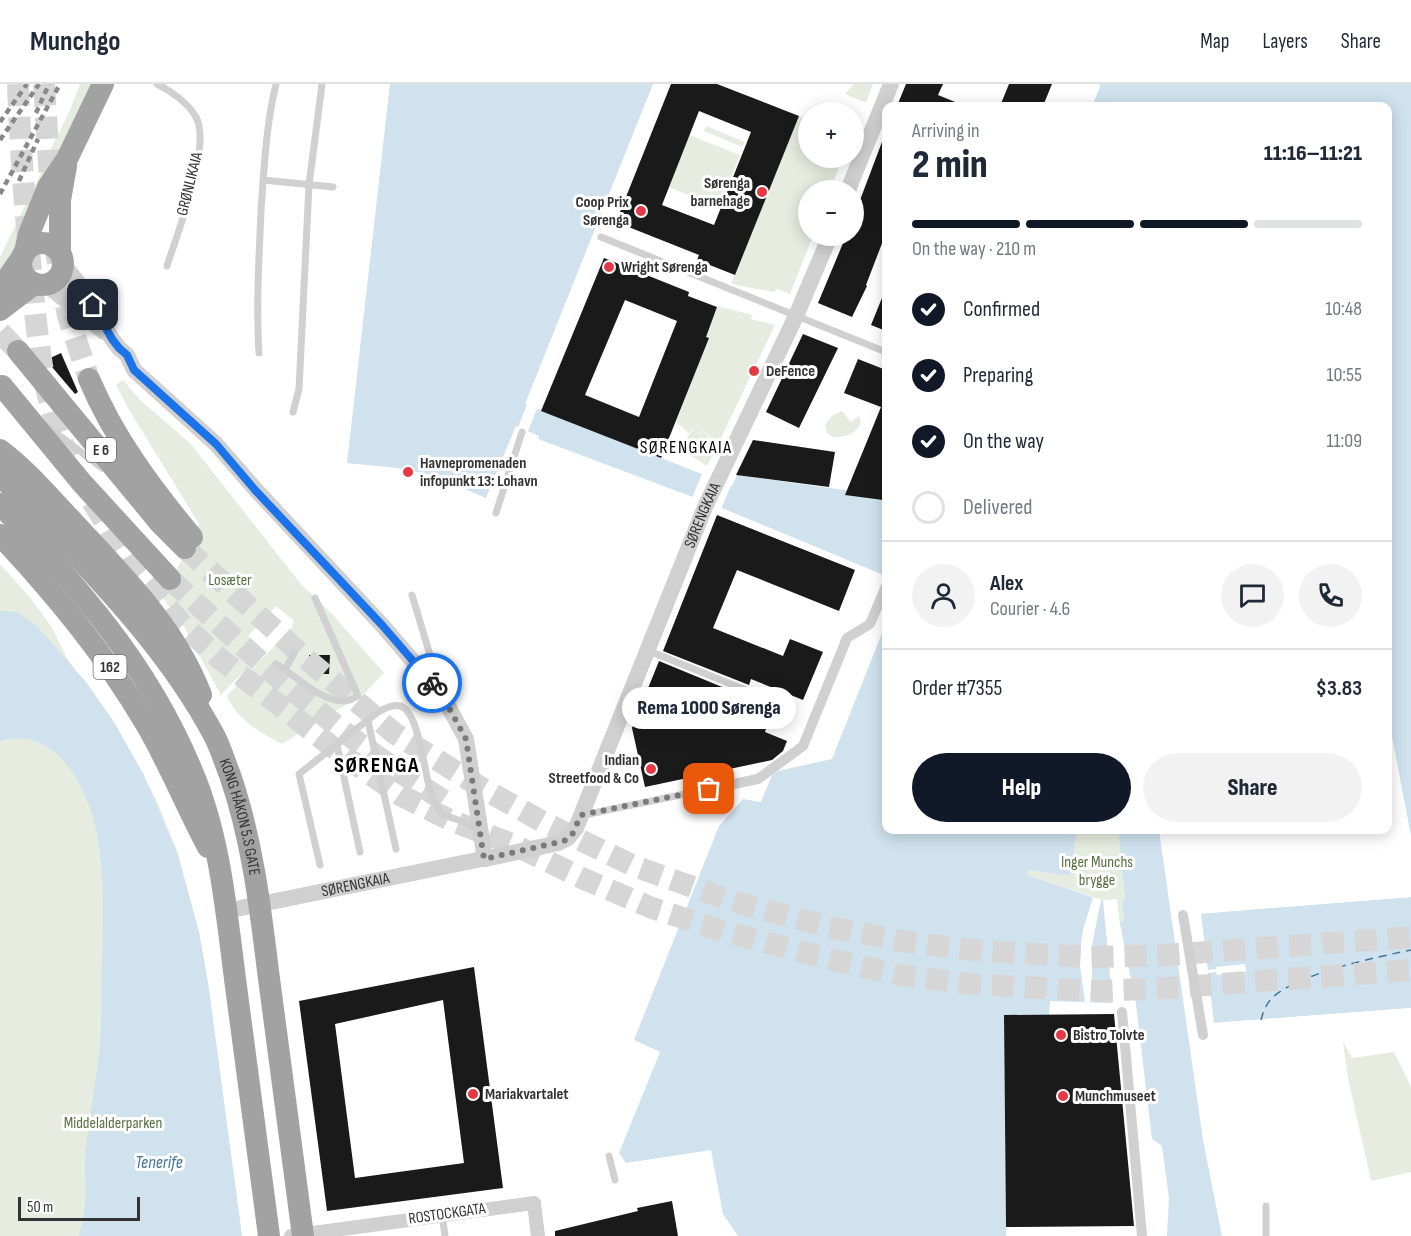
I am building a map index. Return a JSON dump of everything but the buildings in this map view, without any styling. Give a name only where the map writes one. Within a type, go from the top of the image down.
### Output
[{"type":"highway","points":[[40,284],[23,272],[24,254],[29,234],[48,187],[67,159],[103,84]]},
{"type":"highway","points":[[0,310],[40,284],[59,278],[62,258],[60,200],[67,159]]},
{"type":"highway","points":[[0,289],[32,246],[43,243],[51,245],[62,258]]},
{"type":"highway","name":"E 6","points":[[18,351],[160,524],[189,542],[125,449],[89,379]]},
{"type":"highway","name":"E 6","points":[[2,386],[82,483],[170,579]]},
{"type":"highway","name":"162","points":[[0,450],[44,491],[124,576],[160,620],[195,679],[216,739]]},
{"type":"highway","name":"KONG HÅKON 5.S GATE","points":[[0,475],[7,502],[117,638],[148,685],[183,749],[200,790],[208,813],[226,911],[269,1236]]},
{"type":"highway","name":"KONG HÅKON 5.S GATE","points":[[7,502],[117,600],[149,637],[216,739],[242,811],[252,855],[260,904],[299,1236]]},
{"type":"highway","name":"162","points":[[0,536],[63,604],[123,686],[156,743],[218,866]]},
{"type":"street","points":[[884,102],[891,84]]},
{"type":"street","points":[[852,180],[882,106]]},
{"type":"street","name":"SØRENGKAIA","points":[[226,911],[564,841],[572,835],[705,507],[796,316],[826,246]]},
{"type":"street","points":[[62,258],[85,291],[112,339],[127,355],[134,370],[216,444],[255,490],[382,625],[442,695],[466,739],[486,858]]},
{"type":"street","points":[[40,284],[72,304],[112,339]]},
{"type":"street","points":[[709,789],[758,779],[803,746],[847,638],[870,624],[882,596]]},
{"type":"street","points":[[1183,915],[1203,1035]]},
{"type":"street","points":[[1122,1012],[1142,1236]]},
{"type":"street","name":"ROSTOCKGATA","points":[[299,1236],[442,1214],[534,1203],[538,1236]]},
{"type":"lane","name":"GRØNLIKAIA","points":[[157,84],[171,92],[196,118],[200,143],[189,200],[167,266]]},
{"type":"lane","points":[[259,353],[257,283],[263,180],[267,133],[276,84]]},
{"type":"lane","points":[[293,411],[298,400],[300,383],[309,184],[322,84]]},
{"type":"lane","points":[[263,180],[333,187]]},
{"type":"lane","points":[[601,237],[796,316],[882,348]]},
{"type":"lane","points":[[18,405],[74,444],[135,493]]},
{"type":"lane","points":[[496,513],[522,432]]},
{"type":"lane","points":[[412,595],[442,695]]},
{"type":"lane","points":[[276,664],[295,678],[332,699],[345,701],[358,696],[315,598]]},
{"type":"lane","points":[[646,650],[783,705],[774,725],[768,724]]},
{"type":"lane","points":[[285,670],[294,653]]},
{"type":"lane","points":[[320,865],[299,774],[378,712],[392,706],[401,706],[408,711],[414,723],[432,797],[441,814],[477,828],[481,834]]},
{"type":"lane","points":[[368,721],[396,849]]},
{"type":"lane","points":[[337,745],[360,852]]},
{"type":"lane","points":[[581,815],[709,789]]},
{"type":"lane","points":[[609,1156],[615,1180]]},
{"type":"lane","points":[[1266,1206],[1266,1236]]},
{"type":"lane","points":[[442,1214],[445,1236]]},
{"type":"green space","points":[[80,84],[93,84],[0,277],[0,257],[47,161]]},
{"type":"green space","points":[[854,84],[873,84],[866,103],[845,94]]},
{"type":"green space","points":[[798,118],[798,168],[839,168],[834,180],[798,180],[798,246],[809,246],[790,294],[777,289],[774,292],[731,284]]},
{"type":"green space","points":[[706,126],[745,142],[742,147],[704,131]]},
{"type":"green space","points":[[689,135],[740,155],[719,207],[669,187]]},
{"type":"green space","points":[[718,306],[752,315],[751,319],[775,325],[718,444],[697,425],[718,446],[707,466],[682,450],[685,440],[696,426],[689,433],[676,422],[708,339],[705,337]]},
{"type":"green space","name":"Losæter","points":[[123,380],[141,401],[190,443],[300,583],[333,615],[384,673],[366,692],[282,744],[243,718],[227,696],[293,626],[294,621],[276,606],[248,636],[264,650],[221,695],[183,625],[163,598],[199,524],[128,408],[116,385]]},
{"type":"green space","points":[[842,411],[851,422],[859,416],[861,423],[850,434],[833,437],[827,433],[825,425],[832,416]]},
{"type":"green space","name":"Middelalderparken","points":[[0,564],[29,596],[51,626],[68,660],[114,722],[156,799],[178,853],[199,932],[208,983],[242,1236],[0,1236]]},
{"type":"green space","name":"Inger Munchs brygge","points":[[1076,834],[1118,834],[1125,900],[1122,903],[1124,921],[1120,924],[1103,900],[1027,875],[1028,870],[1069,876]]},
{"type":"green space","points":[[1343,1042],[1352,1058],[1394,1052],[1411,1087],[1411,1172],[1371,1181],[1348,1078]]},
{"type":"water","points":[[390,84],[653,84],[525,404],[732,486],[737,475],[882,495],[882,574],[722,508],[538,439],[539,436],[516,426],[486,498],[431,475],[397,468],[347,463]]},
{"type":"water","points":[[1099,84],[1411,84],[1411,837],[1392,737],[1392,102],[1094,102],[1100,87]]},
{"type":"water","name":"Tenerife","points":[[0,611],[18,612],[37,626],[86,682],[114,722],[144,775],[177,853],[199,932],[208,983],[242,1236],[79,1236],[85,1209],[85,1159],[101,1032],[103,911],[100,857],[89,804],[78,781],[62,759],[49,748],[34,741],[17,738],[0,741]]},
{"type":"water","points":[[882,614],[882,834],[1076,834],[1070,876],[1028,870],[1027,875],[1101,900],[1117,899],[1120,923],[1124,921],[1122,903],[1125,900],[1118,834],[1160,834],[1203,1140],[1222,1236],[1167,1236],[1169,1198],[1162,1146],[1152,1139],[1136,1004],[1050,1001],[1049,1015],[1004,1016],[1006,1236],[738,1236],[723,1214],[711,1150],[626,1163],[619,1153],[660,1052],[634,1040],[719,826],[743,799],[761,802],[772,775],[778,771],[780,766],[805,758],[851,643],[874,633]]},
{"type":"water","points":[[1411,897],[1411,1008],[1214,1023],[1201,913]]},
{"type":"pier","points":[[528,402],[538,406],[527,434],[517,430]]},
{"type":"pier","points":[[703,472],[730,482],[733,481],[720,511],[691,500]]},
{"type":"pier","points":[[882,614],[882,633],[832,759],[778,771],[780,766],[805,758],[851,643],[874,633]]},
{"type":"pier","points":[[1392,737],[1411,840],[1408,838],[1392,753]]},
{"type":"pier","points":[[1411,894],[1411,897],[1198,914],[1200,910]]},
{"type":"pier","points":[[1093,897],[1101,900],[1092,945],[1095,1002],[1085,1002],[1080,949]]},
{"type":"pier","points":[[1117,899],[1136,1004],[1133,1007],[1113,1007],[1103,900]]},
{"type":"pier","points":[[1245,964],[1246,972],[1217,975],[1216,972],[1208,973],[1208,970],[1216,969],[1216,967]]},
{"type":"pier","points":[[1411,1008],[1411,1011],[1214,1026],[1214,1023]]},
{"type":"ferry route","points":[[1261,1020],[1271,999],[1298,982],[1337,968],[1411,950]]},
{"type":"tunnel","points":[[18,84],[25,201],[42,366],[53,413],[69,458]]},
{"type":"tunnel","points":[[44,84],[51,196]]},
{"type":"tunnel","points":[[54,241],[68,316],[89,379]]},
{"type":"tunnel","points":[[0,332],[18,351]]},
{"type":"tunnel","points":[[92,501],[134,568],[180,622],[219,658],[344,756],[400,795],[450,820],[512,844],[584,879],[652,908],[723,931],[817,956],[900,975],[972,984],[1095,991],[1168,988],[1411,970]]},
{"type":"tunnel","points":[[185,548],[304,657],[394,733],[482,788],[543,822],[634,866],[732,901],[825,926],[907,942],[983,951],[1090,957],[1167,955],[1411,937]]},
{"type":"tunnel","points":[[170,579],[328,719],[373,753],[452,806]]},
{"type":"railway","points":[[0,122],[27,84]]},
{"type":"railway","points":[[0,140],[39,84]]},
{"type":"railway","points":[[36,113],[49,84]]},
{"type":"railway","points":[[0,194],[60,84]]},
{"type":"railway","points":[[19,181],[38,139]]},
{"type":"way so far","points":[[432,683],[442,695],[466,739],[484,859],[564,841],[572,835],[581,815],[709,789]]},
{"type":"place","name":"Sørenga barnehage","points":[[762,192]]},
{"type":"place","name":"Coop Prix Sørenga","points":[[641,211]]},
{"type":"place","name":"Wright Sørenga","points":[[609,267]]},
{"type":"place","name":"DeFence","points":[[754,371]]},
{"type":"place","name":"Havnepromenaden infopunkt 13: Lohavn","points":[[408,472]]},
{"type":"place","name":"Indian Streetfood & Co","points":[[651,769]]},
{"type":"place","name":"Rema 1000 Sørenga","points":[[709,789]]},
{"type":"place","name":"Bistro Tolvte","points":[[1061,1035]]},
{"type":"place","name":"Mariakvartalet","points":[[473,1094]]},
{"type":"place","name":"Munchmuseet","points":[[1063,1096]]},
{"type":"district","name":"SØRENGKAIA","points":[[686,447]]},
{"type":"district","name":"SØRENGA","points":[[377,765]]},
{"type":"route","points":[[93,305],[112,339],[127,355],[134,370],[216,444],[255,490],[382,625],[432,683]]}]
